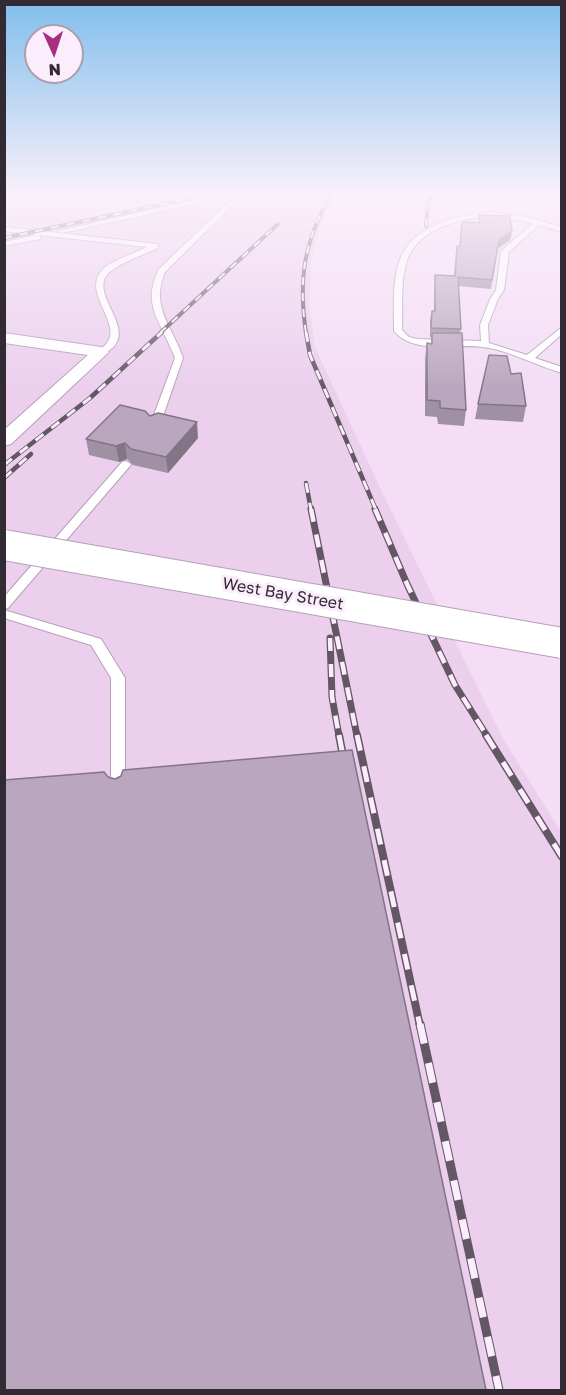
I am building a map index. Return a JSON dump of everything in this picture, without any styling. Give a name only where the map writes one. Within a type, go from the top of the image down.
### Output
[{"type":"main road","name":"West Bay Street","points":[[4,545],[561,643]]},
{"type":"street","points":[[4,338],[101,352]]},
{"type":"street","points":[[4,440],[101,352]]},
{"type":"lane","points":[[101,352],[112,344],[115,329],[99,283],[107,270],[129,259]]},
{"type":"lane","points":[[154,428],[179,358],[153,300],[154,286],[162,271],[174,259]]},
{"type":"lane","points":[[405,259],[399,304],[398,331],[400,336],[417,342],[485,344],[561,370]]},
{"type":"lane","points":[[485,344],[484,325],[500,290],[505,259]]},
{"type":"lane","points":[[528,359],[561,329]]},
{"type":"lane","points":[[4,605],[126,464]]},
{"type":"lane","points":[[4,614],[96,642],[118,678],[118,791]]},
{"type":"shaded area","points":[[5,259],[312,259],[309,302],[315,347],[381,490],[503,739],[561,832],[561,1390],[5,1390]]},
{"type":"building","points":[[456,259],[496,259],[492,280],[458,277],[461,329],[431,328],[432,311],[435,311],[435,275],[455,276]]},
{"type":"building","points":[[432,333],[462,333],[466,410],[440,408],[440,401],[427,400],[427,343],[432,344]]},
{"type":"building","points":[[489,355],[507,356],[511,374],[521,373],[526,406],[478,404]]},
{"type":"building","points":[[120,405],[145,411],[150,416],[158,413],[197,422],[166,457],[131,449],[125,443],[116,446],[86,439]]},
{"type":"building","points":[[352,750],[486,1390],[4,1390],[4,780],[104,772],[108,777],[115,779],[121,776],[123,770]]},
{"type":"railway","points":[[160,333],[240,259]]},
{"type":"railway","points":[[305,259],[303,295],[306,333]]},
{"type":"railway","points":[[4,465],[90,398],[162,332]]},
{"type":"railway","points":[[306,332],[310,355],[376,510]]},
{"type":"railway","points":[[4,478],[31,454]]},
{"type":"railway","points":[[306,483],[311,510]]},
{"type":"railway","points":[[311,509],[357,736]]},
{"type":"railway","points":[[375,509],[407,584],[455,685],[487,736]]},
{"type":"railway","points":[[330,638],[332,697],[339,736]]},
{"type":"railway","points":[[339,735],[345,766]]},
{"type":"railway","points":[[357,735],[420,1026]]},
{"type":"railway","points":[[486,735],[562,857]]},
{"type":"railway","points":[[420,1024],[499,1390]]}]
